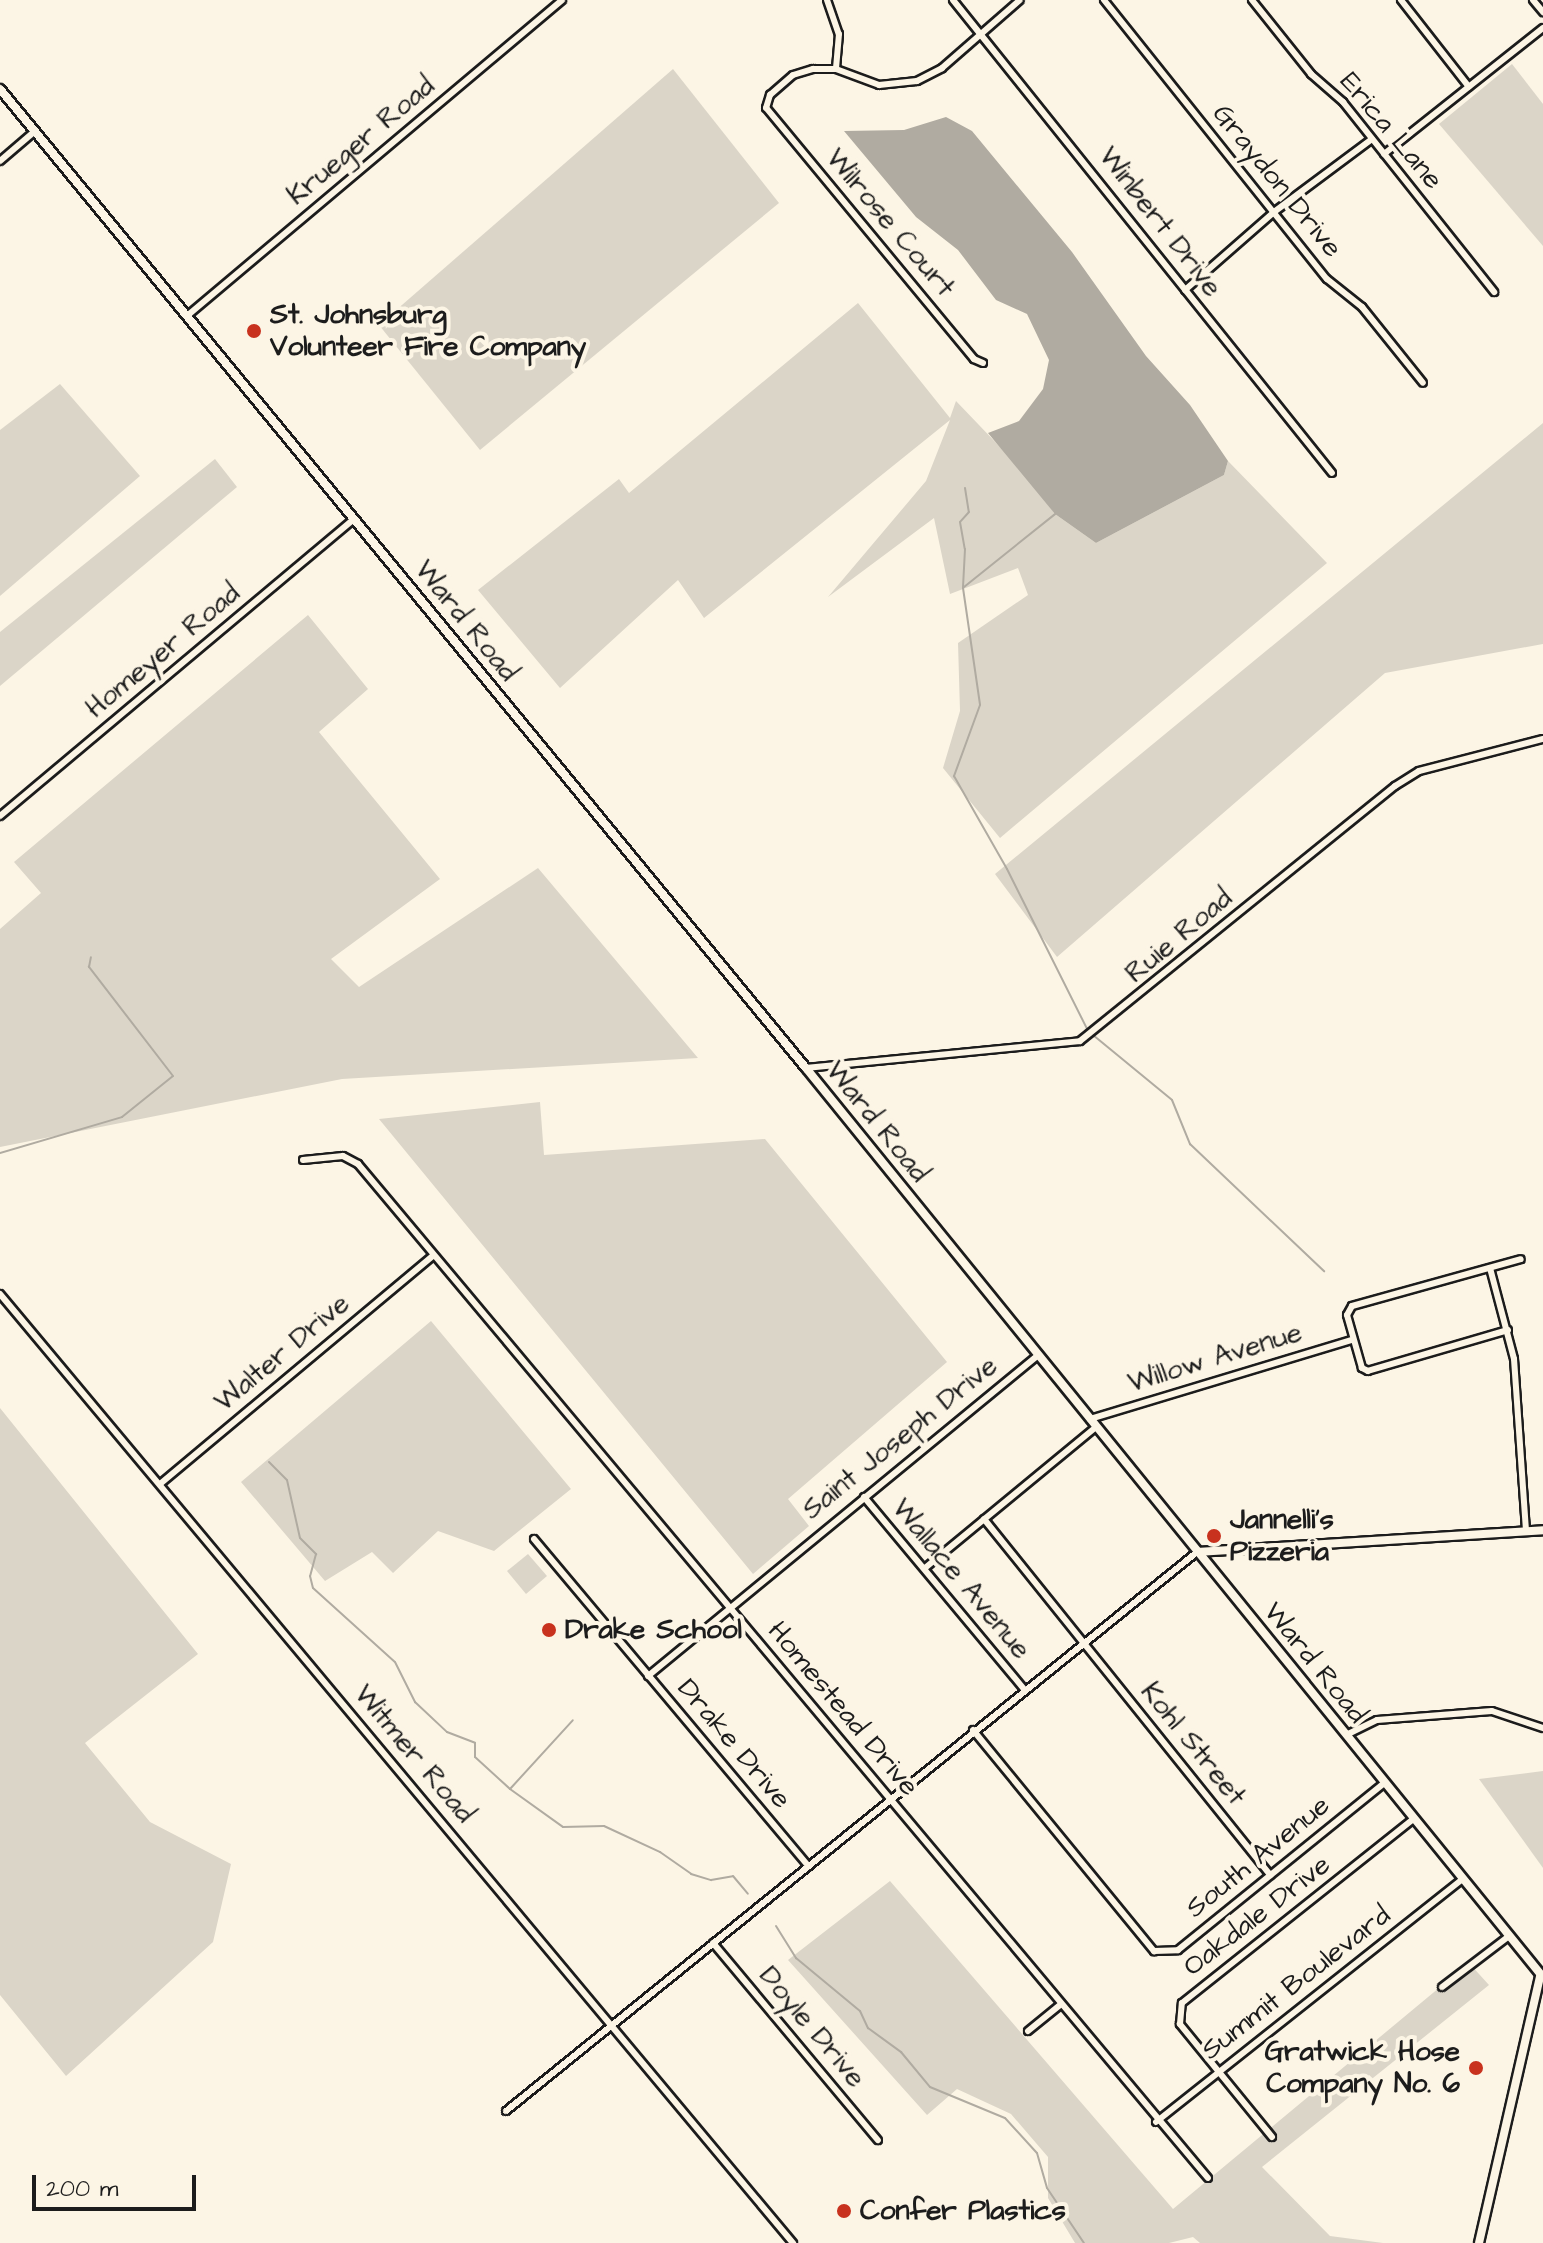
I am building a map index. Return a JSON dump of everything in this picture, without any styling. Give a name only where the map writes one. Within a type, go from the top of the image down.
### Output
[{"type":"main road","name":"Ward Road","points":[[0,89],[806,1068],[1542,1976],[1479,2243]]},
{"type":"main road","points":[[1197,1552],[1543,1530]]},
{"type":"street","name":"Krueger Road","points":[[188,315],[562,0]]},
{"type":"street","points":[[827,0],[839,34],[836,69],[879,85],[917,81],[942,68],[1020,0]]},
{"type":"street","name":"Winbert Drive","points":[[953,0],[1332,473]]},
{"type":"street","name":"Graydon Drive","points":[[1104,0],[1274,212],[1423,383]]},
{"type":"street","name":"Erica Lane","points":[[1252,0],[1372,139],[1494,292]]},
{"type":"street","points":[[1401,0],[1469,87]]},
{"type":"street","points":[[1533,0],[1543,12]]},
{"type":"street","points":[[1384,154],[1543,28]]},
{"type":"street","name":"Wilrose Court","points":[[836,69],[793,75],[770,95],[766,108],[974,359],[983,363]]},
{"type":"street","points":[[0,161],[35,131]]},
{"type":"street","points":[[1185,290],[1274,212],[1372,139]]},
{"type":"street","name":"Homeyer Road","points":[[0,816],[354,519]]},
{"type":"street","name":"Ruie Road","points":[[806,1068],[1080,1041],[1395,786],[1419,771],[1543,739]]},
{"type":"street","name":"Homestead Drive","points":[[303,1160],[343,1156],[358,1164],[1156,2122],[1208,2178]]},
{"type":"street","name":"Walter Drive","points":[[160,1484],[433,1256]]},
{"type":"street","points":[[1508,1330],[1368,1371],[1352,1340],[1347,1315],[1352,1306],[1521,1259]]},
{"type":"street","points":[[1490,1268],[1514,1359],[1526,1531]]},
{"type":"street","name":"Witmer Road","points":[[0,1294],[793,2243]]},
{"type":"street","name":"Willow Avenue","points":[[1093,1423],[1352,1340]]},
{"type":"street","name":"Saint Joseph Drive","points":[[648,1676],[791,1554],[1037,1356]]},
{"type":"street","points":[[925,1568],[1093,1423]]},
{"type":"street","name":"Wallace Avenue","points":[[864,1497],[1024,1689]]},
{"type":"street","name":"Kohl Street","points":[[984,1519],[1270,1875]]},
{"type":"street","name":"Drake Drive","points":[[534,1539],[808,1866]]},
{"type":"street","points":[[506,2111],[973,1730],[1197,1552]]},
{"type":"street","points":[[1345,1736],[1377,1720],[1492,1711],[1543,1728]]},
{"type":"street","name":"South Avenue","points":[[973,1730],[1154,1951],[1178,1950],[1384,1783]]},
{"type":"street","name":"Oakdale Drive","points":[[1272,2137],[1180,2024],[1182,2003],[1413,1819]]},
{"type":"street","name":"Summit Boulevard","points":[[1156,2122],[1463,1879]]},
{"type":"street","points":[[1442,1987],[1509,1936]]},
{"type":"street","name":"Doyle Drive","points":[[713,1943],[878,2140]]},
{"type":"street","points":[[1028,2031],[1060,2005]]},
{"type":"shaded area","points":[[1512,64],[1543,104],[1543,246],[1439,124]]},
{"type":"shaded area","points":[[673,69],[779,203],[480,450],[379,325]]},
{"type":"shaded area","points":[[946,117],[972,131],[1072,252],[1146,356],[1190,405],[1228,461],[1224,475],[1096,543],[1055,514],[988,433],[1019,421],[1043,389],[1049,360],[1027,314],[996,300],[958,250],[916,217],[844,131],[904,130]]},
{"type":"shaded area","points":[[858,303],[950,418],[956,401],[1024,472],[1055,514],[1096,543],[1224,475],[1228,461],[1327,563],[1000,838],[943,768],[960,711],[958,643],[1028,595],[1018,568],[950,594],[934,518],[828,597],[926,481],[950,420],[704,618],[678,580],[560,688],[478,590],[619,479],[629,493]]},
{"type":"shaded area","points":[[60,384],[140,476],[0,596],[0,430]]},
{"type":"shaded area","points":[[1543,423],[1543,644],[1385,673],[1057,957],[995,874]]},
{"type":"shaded area","points":[[215,459],[237,487],[0,686],[0,632]]},
{"type":"shaded area","points":[[308,615],[368,689],[319,732],[440,879],[331,959],[359,987],[538,868],[698,1058],[342,1079],[0,1147],[0,929],[41,893],[14,862]]},
{"type":"shaded area","points":[[540,1102],[544,1155],[765,1139],[947,1362],[788,1499],[809,1526],[753,1574],[379,1119]]},
{"type":"shaded area","points":[[431,1321],[571,1489],[494,1551],[438,1531],[393,1573],[372,1552],[325,1581],[241,1482]]},
{"type":"shaded area","points":[[0,1408],[198,1654],[85,1743],[150,1822],[231,1864],[213,1942],[66,2076],[0,1995]]},
{"type":"shaded area","points":[[528,1554],[547,1576],[526,1594],[507,1571]]},
{"type":"shaded area","points":[[1543,1771],[1543,1868],[1479,1779]]},
{"type":"shaded area","points":[[890,1881],[1173,2209],[1469,1963],[1489,1985],[1262,2167],[1330,2236],[1383,2243],[1200,2243],[1193,2237],[1169,2243],[1075,2243],[1048,2198],[1048,2157],[1011,2114],[957,2089],[927,2115],[788,1960]]},
{"type":"waterway","points":[[965,488],[969,512],[960,522],[965,549],[963,588],[980,705],[954,776],[1007,869],[1088,1031]]},
{"type":"waterway","points":[[964,587],[1055,514]]},
{"type":"waterway","points":[[0,1153],[122,1117],[173,1076],[89,967],[91,957]]},
{"type":"waterway","points":[[1093,1035],[1172,1100],[1190,1144],[1324,1271]]},
{"type":"waterway","points":[[269,1462],[287,1480],[300,1538],[316,1554],[310,1576],[313,1588],[395,1662],[415,1702],[447,1732],[475,1743],[475,1757],[510,1789],[563,1827],[604,1826],[660,1852],[691,1874],[711,1880],[733,1876],[748,1894]]},
{"type":"waterway","points":[[510,1789],[573,1720]]},
{"type":"waterway","points":[[776,1926],[796,1958],[860,2011],[868,2028],[901,2052],[930,2087],[1005,2118],[1037,2153],[1047,2188],[1084,2243]]},
{"type":"place","name":"St. Johnsburg Volunteer Fire Company","points":[[254,331]]},
{"type":"place","name":"Jannelli's Pizzeria","points":[[1214,1536]]},
{"type":"place","name":"Drake School","points":[[549,1630]]},
{"type":"place","name":"Gratwick Hose Company No. 6","points":[[1476,2068]]},
{"type":"place","name":"Confer Plastics","points":[[844,2211]]}]
